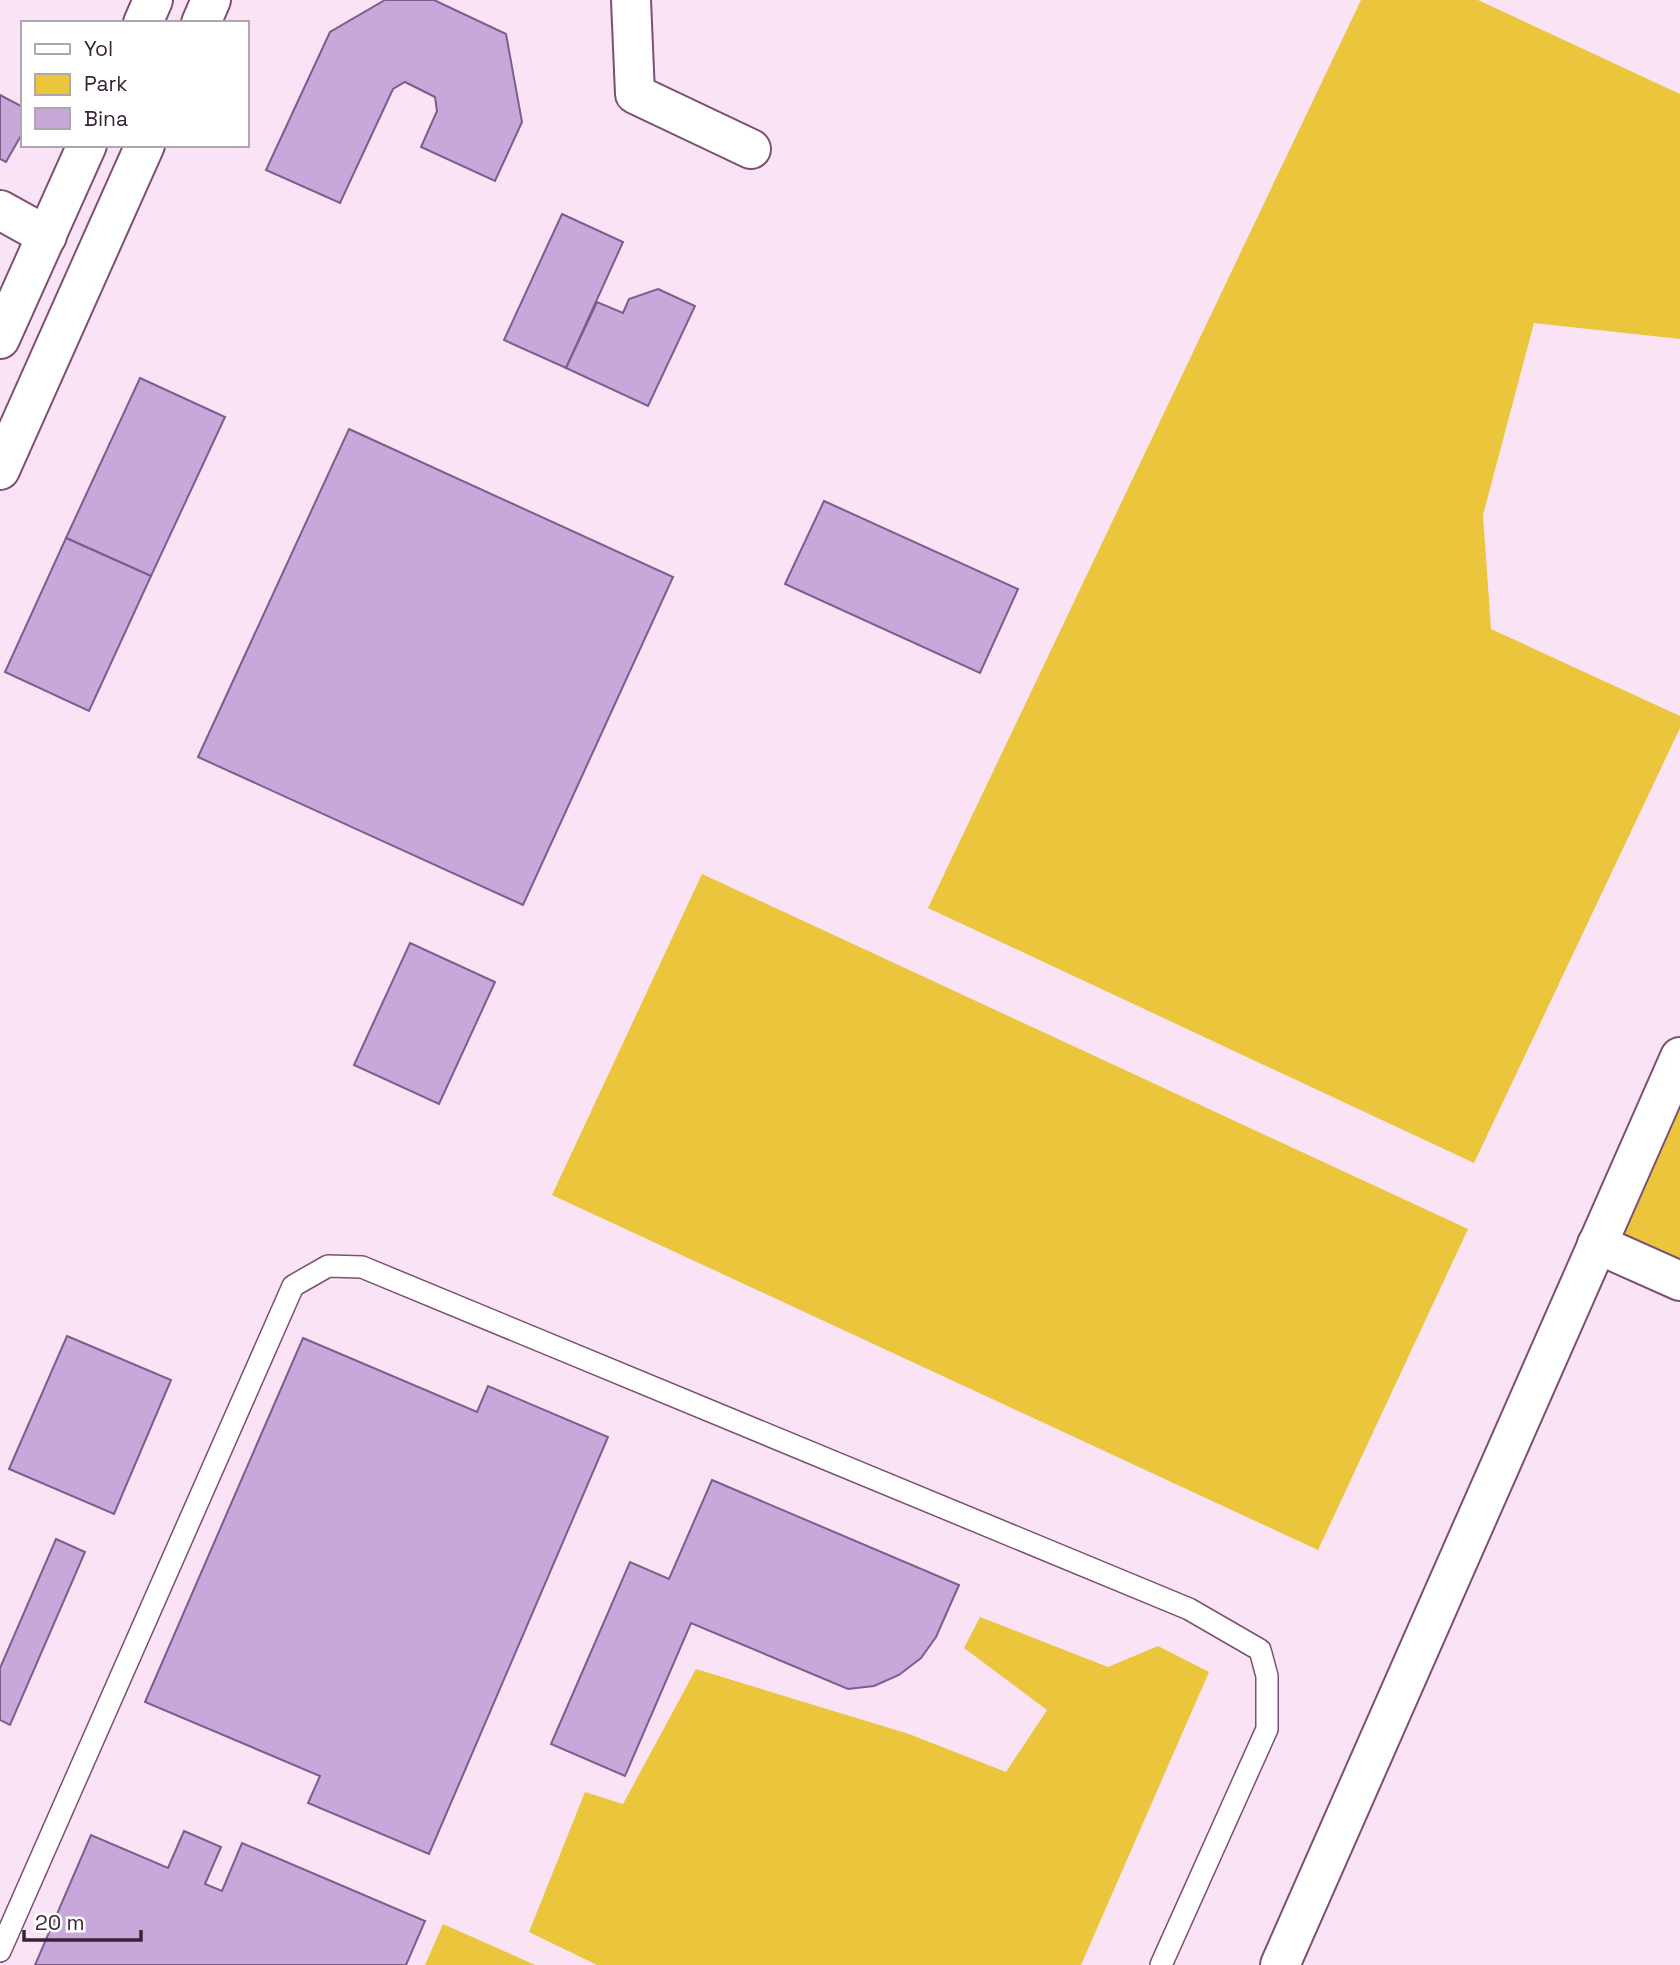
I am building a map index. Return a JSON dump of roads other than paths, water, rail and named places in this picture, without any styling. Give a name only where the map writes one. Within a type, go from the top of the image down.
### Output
[{"type":"street","points":[[144,21],[153,0]]},
{"type":"street","points":[[202,21],[211,0]]},
{"type":"street","points":[[631,0],[635,94],[751,149]]},
{"type":"street","points":[[0,339],[86,147]]},
{"type":"street","points":[[0,470],[144,147]]},
{"type":"street","points":[[0,210],[47,236]]},
{"type":"street","points":[[1280,1965],[1680,1057]]},
{"type":"street","points":[[1597,1244],[1680,1281]]},
{"type":"lane","points":[[0,1951],[96,1726],[293,1286],[328,1266],[362,1267],[1189,1609],[1260,1650],[1267,1676],[1267,1729],[1161,1965]]}]
